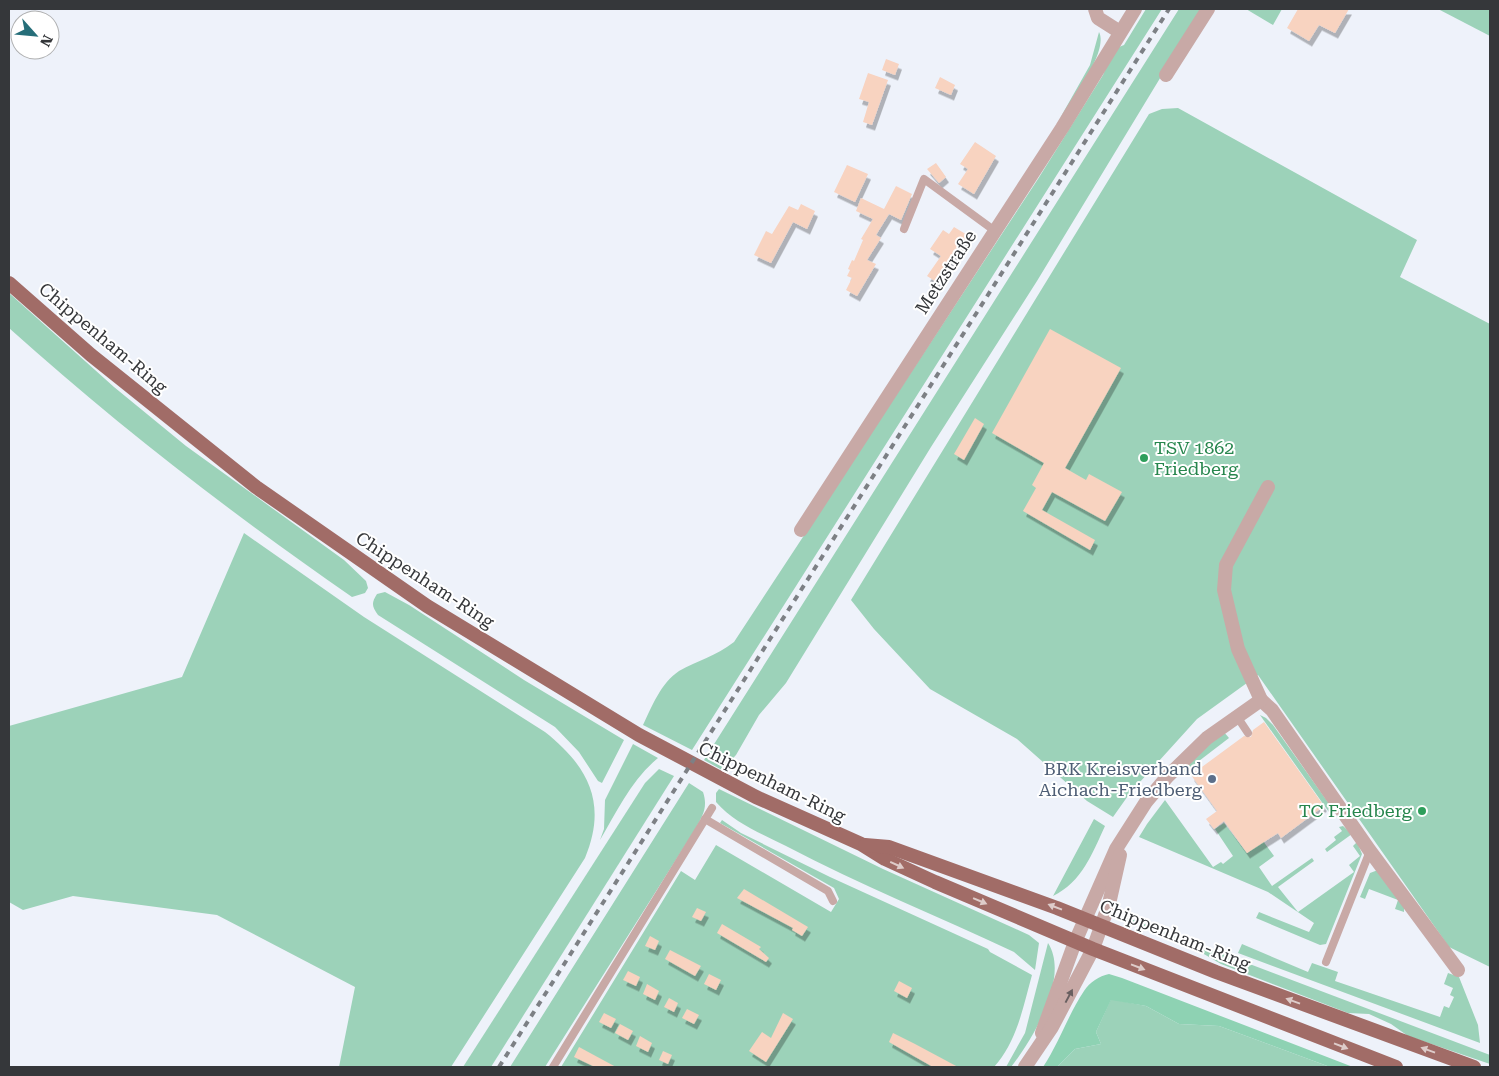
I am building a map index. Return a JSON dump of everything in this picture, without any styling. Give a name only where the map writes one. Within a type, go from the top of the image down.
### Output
[{"type":"main road","name":"Chippenham-Ring","points":[[9,283],[91,355],[215,456],[340,547],[427,606],[638,735],[756,797],[862,844],[885,859],[935,882],[1075,942],[1396,1067]]},
{"type":"main road","name":"Chippenham-Ring","points":[[862,844],[888,847],[1085,919],[1216,972],[1474,1067]]},
{"type":"street","points":[[1095,9],[1098,18],[1120,32]]},
{"type":"street","name":"Metzstraße","points":[[801,530],[1062,128],[1135,9]]},
{"type":"street","points":[[1166,75],[1208,9]]},
{"type":"street","points":[[1268,487],[1226,565],[1224,590],[1238,649],[1261,700],[1272,710],[1370,851],[1458,970]]},
{"type":"street","points":[[1035,1053],[1085,919],[1116,849],[1146,802],[1163,781],[1207,738],[1236,715],[1261,700]]},
{"type":"street","points":[[1025,1067],[1052,1027],[1093,949],[1102,926],[1127,833]]},
{"type":"lane","points":[[904,229],[924,179],[995,231]]},
{"type":"lane","points":[[1236,715],[1248,733]]},
{"type":"lane","points":[[553,1067],[712,808]]},
{"type":"lane","points":[[705,819],[828,891],[833,901]]},
{"type":"lane","points":[[1326,962],[1370,851]]},
{"type":"green space","points":[[1146,9],[1162,9],[692,750],[643,725],[658,695],[673,676],[686,667],[720,651],[734,642],[1038,179],[1103,75],[1114,49],[1124,45]]},
{"type":"green space","points":[[1179,9],[1202,9],[1037,281],[931,447],[786,683],[759,715],[736,755],[722,770],[704,760]]},
{"type":"green space","points":[[1246,9],[1282,9],[1273,25]]},
{"type":"green space","points":[[1438,9],[1490,9],[1490,36]]},
{"type":"green space","points":[[1099,32],[1101,40],[1094,63],[1080,89],[1059,120],[1090,65]]},
{"type":"green space","name":"TSV 1862 Friedberg","points":[[1178,108],[1417,240],[1400,277],[1490,324],[1490,967],[1449,947],[1258,675],[1197,719],[1130,793],[1113,817],[1087,801],[1017,739],[930,689],[874,629],[851,600],[1149,114],[1162,109]]},
{"type":"green space","points":[[9,293],[114,387],[186,446],[344,560],[366,581],[368,588],[365,593],[352,597],[307,566],[176,468],[91,399],[9,328]]},
{"type":"green space","points":[[244,533],[364,617],[545,732],[573,758],[583,772],[590,787],[594,803],[594,820],[592,838],[585,858],[451,1067],[339,1067],[355,987],[217,915],[73,896],[23,910],[9,902],[9,726],[182,677]]},
{"type":"green space","points":[[385,592],[409,605],[524,680],[624,740],[602,783],[598,781],[579,752],[555,727],[378,615],[373,607],[373,602],[377,594]]},
{"type":"green space","points":[[1260,715],[1273,725],[1330,805],[1331,815]]},
{"type":"green space","points":[[1223,731],[1229,738],[1182,774],[1180,772]]},
{"type":"green space","points":[[633,744],[658,758],[640,776],[600,840],[604,829],[605,800]]},
{"type":"green space","points":[[659,769],[674,776],[491,1067],[463,1067],[645,783]]},
{"type":"green space","points":[[689,783],[703,792],[705,802],[704,811],[696,828],[545,1067],[510,1067]]},
{"type":"green space","points":[[719,789],[883,869],[1029,935],[1039,943],[1035,970],[1014,952],[842,874],[749,827],[731,816],[716,802],[716,793]]},
{"type":"green space","points":[[1165,800],[1213,867],[1221,862],[1223,864],[1233,856],[1215,829],[1224,823],[1247,853],[1263,841],[1274,856],[1259,867],[1272,886],[1312,858],[1314,861],[1278,887],[1298,912],[1354,872],[1349,865],[1360,856],[1353,846],[1357,842],[1362,854],[1326,944],[1320,945],[1256,918],[1259,912],[1309,932],[1314,923],[1268,892],[1139,837]]},
{"type":"green space","points":[[1094,819],[1105,826],[1090,857],[1072,883],[1053,896]]},
{"type":"green space","points":[[722,820],[741,833],[830,877],[988,949],[990,952],[1032,975],[1014,1035],[994,1067],[561,1067],[681,871],[695,880],[716,845],[831,912],[839,899],[834,888],[720,823]]},
{"type":"green space","points":[[1343,826],[1352,834],[1327,852],[1325,849],[1336,840],[1334,837],[1342,831],[1339,827]]},
{"type":"green space","points":[[1378,870],[1404,901],[1404,912],[1395,909],[1398,900],[1369,889],[1365,899],[1360,897],[1370,873]]},
{"type":"green space","points":[[1123,916],[1490,1055],[1490,1064],[1408,1036],[1391,1024],[1369,1014],[1348,1013],[1221,964],[1185,943],[1130,922]]},
{"type":"green space","points":[[1048,943],[1054,957],[1055,973],[1052,990],[1046,1007],[1029,1041],[1011,1067],[1006,1067],[1025,1033]]},
{"type":"green space","points":[[1242,944],[1308,972],[1312,963],[1338,972],[1335,981],[1440,1017],[1444,1006],[1449,1008],[1454,997],[1450,995],[1453,988],[1444,984],[1448,973],[1459,977],[1478,1025],[1480,1043],[1238,953]]},
{"type":"green space","points":[[1109,974],[1353,1067],[1330,1067],[1219,1026],[1179,1024],[1146,1006],[1111,1000],[1096,1032],[1101,1044],[1075,1049],[1057,1067],[1043,1067],[1084,991],[1095,980]]},
{"type":"green space","points":[[1111,999],[1146,1006],[1179,1024],[1219,1026],[1330,1067],[1057,1067],[1075,1049],[1101,1044],[1096,1032]]},
{"type":"building","points":[[1298,9],[1349,9],[1335,33],[1319,25],[1309,41],[1287,28]]},
{"type":"building","points":[[886,59],[899,64],[895,75],[882,70]]},
{"type":"building","points":[[868,73],[888,80],[872,125],[863,122],[869,102],[859,99]]},
{"type":"building","points":[[940,77],[955,85],[951,95],[935,88]]},
{"type":"building","points":[[975,142],[996,156],[974,194],[958,184],[968,169],[960,164]]},
{"type":"building","points":[[936,163],[946,177],[939,183],[927,169]]},
{"type":"building","points":[[847,165],[868,174],[855,202],[834,192]]},
{"type":"building","points":[[896,186],[912,194],[901,220],[889,214],[876,235],[881,238],[867,260],[876,264],[857,296],[846,290],[852,278],[847,276],[850,270],[848,269],[852,260],[854,261],[863,240],[861,239],[873,219],[856,211],[861,198],[884,209]]},
{"type":"building","points":[[801,204],[815,211],[807,229],[793,222],[771,263],[754,255],[766,231],[772,234],[789,206],[798,210]]},
{"type":"building","points":[[954,227],[969,236],[938,283],[927,276],[941,256],[930,249],[943,230],[949,234]]},
{"type":"building","points":[[1050,329],[1121,368],[1065,468],[1086,480],[1089,474],[1122,492],[1105,521],[1052,492],[1042,510],[1095,540],[1090,550],[1023,511],[1036,488],[1032,485],[1044,463],[992,433]]},
{"type":"building","points":[[975,418],[984,424],[964,460],[954,454]]},
{"type":"building","points":[[1264,722],[1324,806],[1281,838],[1278,833],[1247,853],[1224,821],[1214,829],[1206,819],[1217,811],[1191,775],[1244,736],[1251,737],[1253,730]]},
{"type":"building","points":[[744,889],[808,927],[802,936],[792,930],[793,928],[737,898]]},
{"type":"building","points":[[697,908],[706,912],[701,921],[692,917]]},
{"type":"building","points":[[722,924],[761,947],[759,949],[769,958],[766,962],[717,933]]},
{"type":"building","points":[[650,936],[659,941],[655,950],[645,946]]},
{"type":"building","points":[[670,950],[701,966],[695,976],[665,959]]},
{"type":"building","points":[[628,971],[640,977],[636,986],[623,980]]},
{"type":"building","points":[[709,974],[721,980],[716,990],[704,984]]},
{"type":"building","points":[[899,981],[912,988],[907,998],[894,991]]},
{"type":"building","points":[[647,984],[659,991],[655,1000],[643,994]]},
{"type":"building","points":[[669,998],[678,1003],[674,1012],[664,1007]]},
{"type":"building","points":[[687,1009],[699,1015],[694,1024],[682,1018]]},
{"type":"building","points":[[604,1013],[616,1019],[611,1028],[599,1022]]},
{"type":"building","points":[[783,1013],[793,1019],[766,1062],[749,1051],[762,1032],[771,1038]]},
{"type":"building","points":[[620,1024],[633,1031],[628,1040],[615,1033]]},
{"type":"building","points":[[893,1033],[958,1067],[933,1067],[889,1042]]},
{"type":"building","points":[[640,1036],[652,1043],[648,1052],[636,1046]]},
{"type":"building","points":[[579,1047],[616,1067],[595,1067],[574,1057]]},
{"type":"building","points":[[663,1051],[672,1055],[668,1064],[659,1060]]},
{"type":"railway","points":[[499,1067],[1169,9]]},
{"type":"place","name":"TSV 1862 Friedberg","points":[[1144,458]]},
{"type":"place","name":"BRK Kreisverband Aichach-Friedberg","points":[[1212,779]]},
{"type":"place","name":"TC Friedberg","points":[[1422,811]]}]
